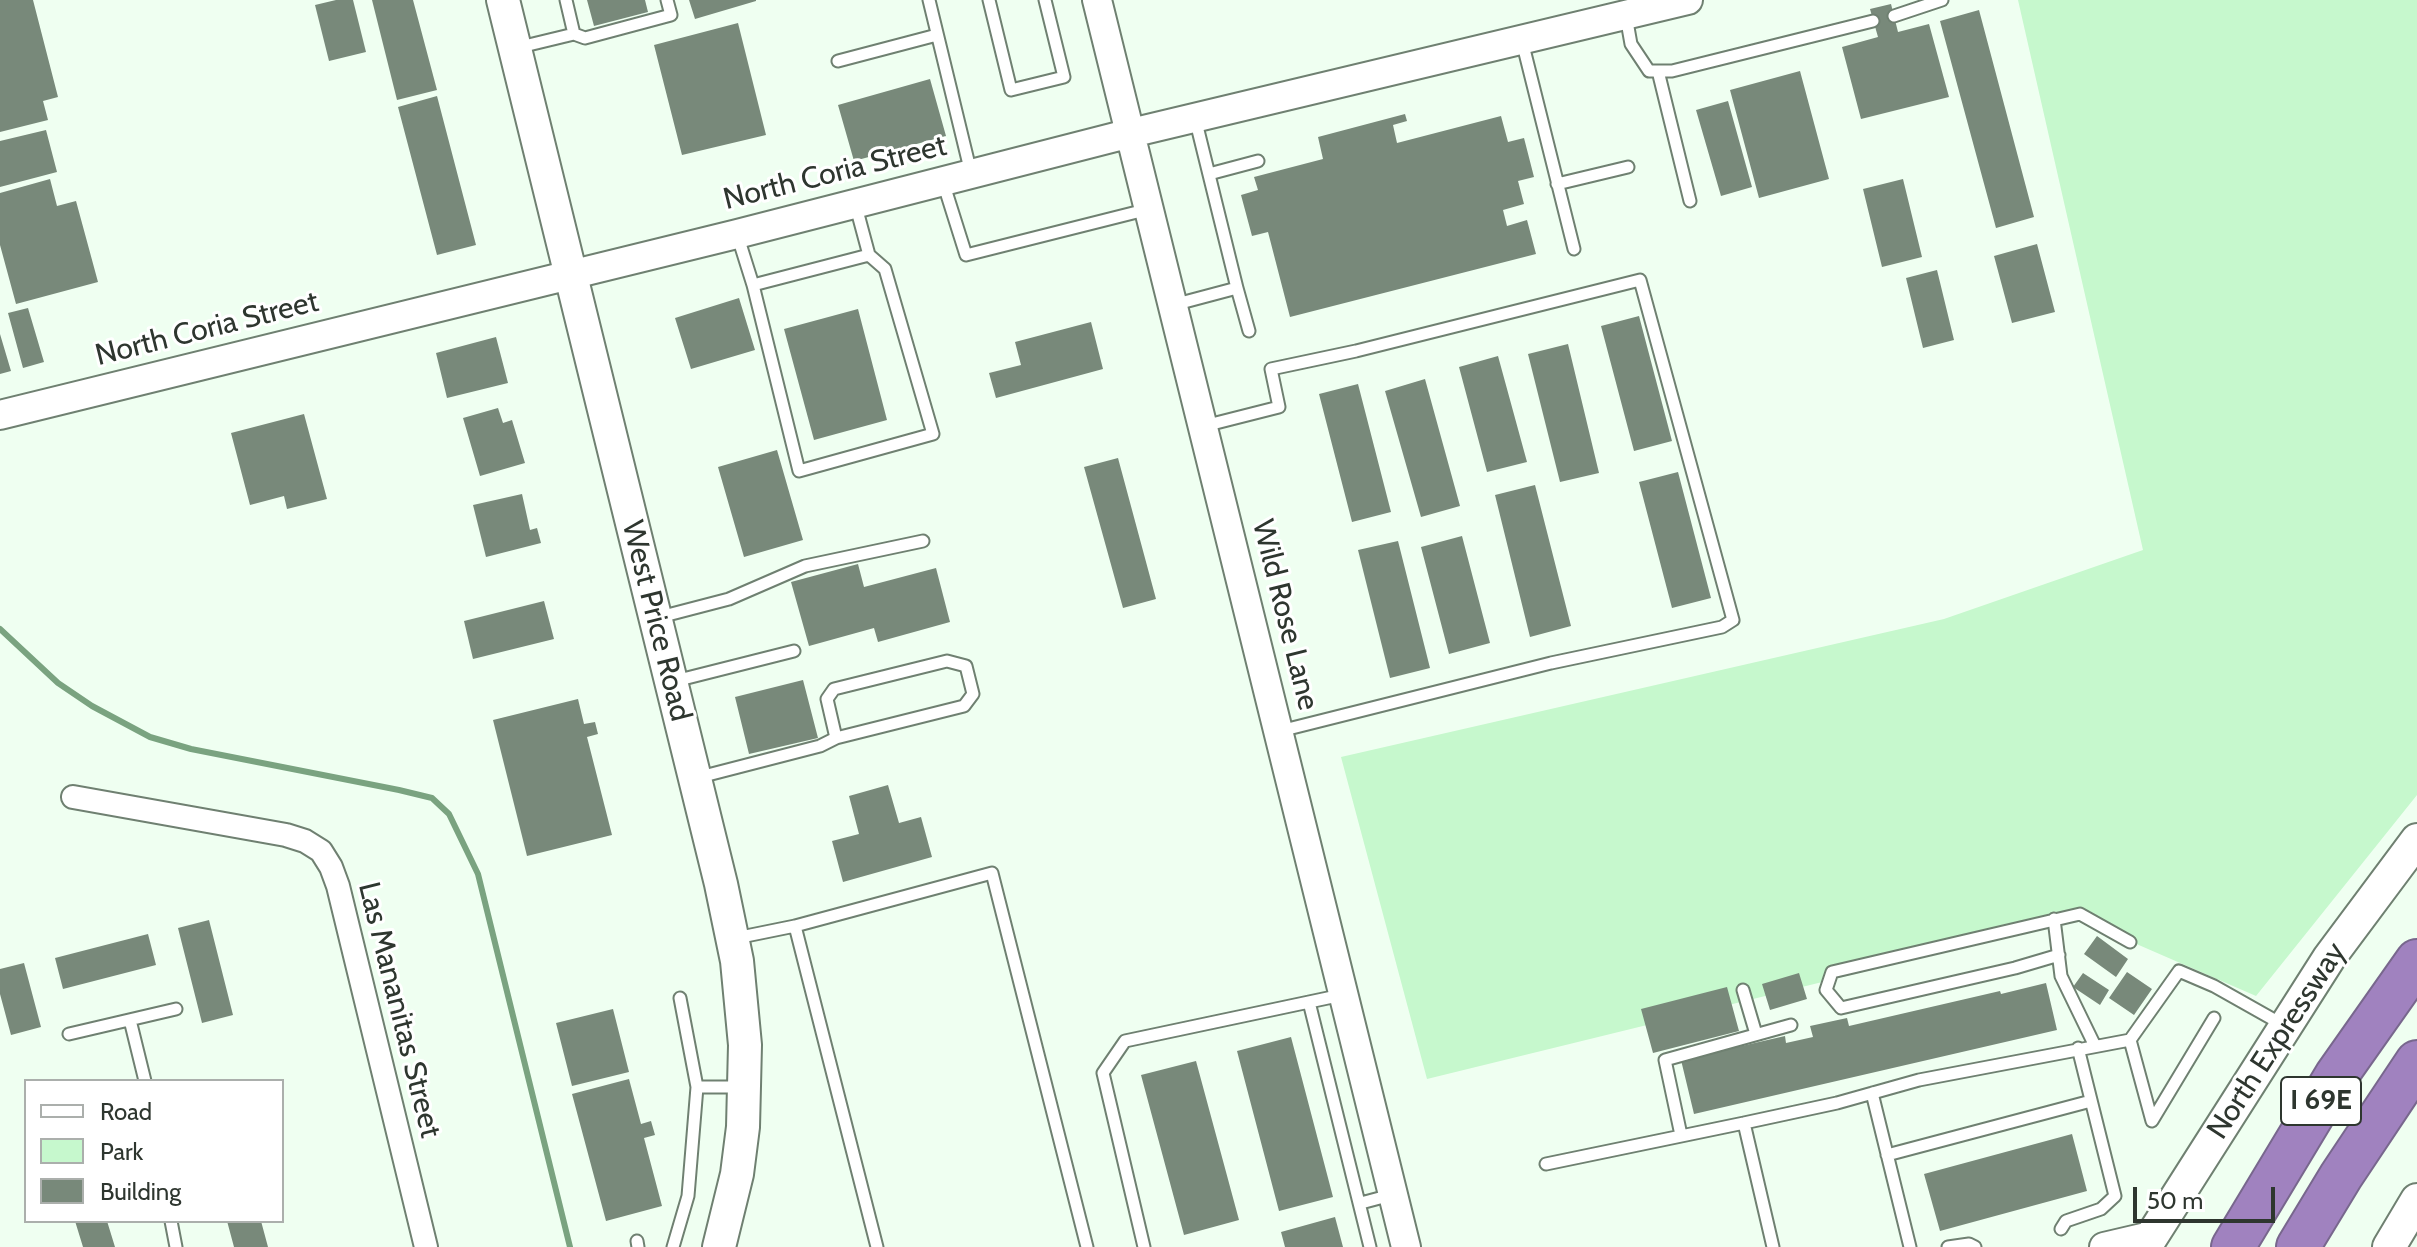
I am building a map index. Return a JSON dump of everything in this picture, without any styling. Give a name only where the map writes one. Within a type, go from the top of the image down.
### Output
[{"type":"highway","name":"I 69E","points":[[2233,1247],[2336,1076],[2417,961]]},
{"type":"highway","name":"I 69E","points":[[2298,1247],[2417,1062]]},
{"type":"main road","name":"West Price Road","points":[[503,0],[732,939],[743,1003],[745,1087],[737,1174],[719,1247]]},
{"type":"main road","name":"North Expressway","points":[[2148,1241],[2329,958],[2417,840]]},
{"type":"main road","points":[[2389,1247],[2417,1200]]},
{"type":"street","name":"Wild Rose Lane","points":[[1097,0],[1406,1247]]},
{"type":"street","name":"North Coria Street","points":[[0,415],[737,234],[1131,133],[1688,0]]},
{"type":"street","name":"Las Mananitas Street","points":[[73,797],[286,835],[305,841],[321,851],[338,886],[426,1247]]},
{"type":"street","points":[[2104,1247],[2148,1241]]},
{"type":"lane","points":[[566,0],[574,34]]},
{"type":"lane","points":[[514,48],[574,34],[585,38],[671,15],[667,0]]},
{"type":"lane","points":[[929,0],[971,174]]},
{"type":"lane","points":[[989,0],[1011,90],[1064,77],[1045,0]]},
{"type":"lane","points":[[1894,16],[1940,0]]},
{"type":"lane","points":[[1626,15],[1631,44],[1649,71],[1672,71],[1873,21]]},
{"type":"lane","points":[[838,61],[937,35]]},
{"type":"lane","points":[[1521,41],[1574,249]]},
{"type":"lane","points":[[1658,71],[1690,201]]},
{"type":"lane","points":[[1195,118],[1249,331]]},
{"type":"lane","points":[[1209,174],[1258,161]]},
{"type":"lane","points":[[1557,184],[1628,167]]},
{"type":"lane","points":[[942,181],[966,255],[1150,209]]},
{"type":"lane","points":[[737,234],[753,285],[799,471],[933,434],[885,269],[869,255],[855,203]]},
{"type":"lane","points":[[753,285],[869,255]]},
{"type":"lane","points":[[1203,426],[1279,407],[1271,369],[1356,351],[1640,280],[1733,620],[1722,627],[1551,663],[1279,731]]},
{"type":"lane","points":[[1173,305],[1237,288]]},
{"type":"lane","points":[[656,618],[729,599],[805,566],[923,541]]},
{"type":"lane","points":[[671,682],[794,651]]},
{"type":"lane","points":[[695,778],[964,706],[973,694],[966,666],[947,661],[834,689],[827,699],[836,738]]},
{"type":"lane","points":[[732,939],[795,926],[992,873],[1087,1247]]},
{"type":"lane","points":[[2059,955],[1841,1008],[1826,990],[1832,972],[2080,914],[2130,942]]},
{"type":"lane","points":[[2054,919],[2061,976],[2095,1046]]},
{"type":"lane","points":[[795,926],[877,1247]]},
{"type":"lane","points":[[1546,1164],[1744,1123],[1919,1080],[2130,1040],[2179,971],[2214,986],[2285,1026]]},
{"type":"lane","points":[[1743,990],[1756,1034]]},
{"type":"lane","points":[[1144,1247],[1103,1073],[1125,1041],[1344,995]]},
{"type":"lane","points":[[673,1247],[688,1196],[697,1087],[680,998]]},
{"type":"lane","points":[[1309,1002],[1370,1247]]},
{"type":"lane","points":[[69,1034],[176,1009]]},
{"type":"lane","points":[[2130,1040],[2152,1121],[2214,1018]]},
{"type":"lane","points":[[130,1020],[145,1079]]},
{"type":"lane","points":[[1681,1135],[1665,1060],[1791,1025]]},
{"type":"lane","points":[[2061,1229],[2066,1221],[2101,1209],[2115,1196],[2078,1048]]},
{"type":"lane","points":[[697,1087],[745,1087]]},
{"type":"lane","points":[[1872,1093],[1910,1247]]},
{"type":"lane","points":[[1887,1155],[2091,1101]]},
{"type":"lane","points":[[1744,1123],[1773,1247]]},
{"type":"lane","points":[[1361,1203],[1393,1194]]},
{"type":"lane","points":[[171,1223],[176,1247]]},
{"type":"lane","points":[[1948,1247],[1969,1244],[1975,1247]]},
{"type":"green space","points":[[2018,0],[2417,0],[2417,795],[2256,996],[2079,919],[1427,1079],[1341,757],[1944,619],[2143,550]]},
{"type":"building","points":[[0,0],[33,0],[58,97],[43,101],[48,120],[0,132]]},
{"type":"building","points":[[353,0],[366,52],[329,61],[315,5]]},
{"type":"building","points":[[372,0],[413,0],[437,90],[397,100]]},
{"type":"building","points":[[587,0],[645,0],[648,12],[594,26]]},
{"type":"building","points":[[689,0],[756,0],[756,1],[695,19]]},
{"type":"building","points":[[1891,4],[1898,32],[1929,24],[1949,97],[1861,119],[1842,47],[1878,37],[1870,9]]},
{"type":"building","points":[[1979,10],[2034,217],[1996,228],[1940,21]]},
{"type":"building","points":[[738,23],[766,135],[682,155],[654,45]]},
{"type":"building","points":[[1800,71],[1829,179],[1759,198],[1730,90]]},
{"type":"building","points":[[930,79],[946,136],[854,161],[838,105]]},
{"type":"building","points":[[437,96],[476,245],[437,255],[398,107]]},
{"type":"building","points":[[1728,101],[1752,187],[1721,196],[1696,110]]},
{"type":"building","points":[[1405,114],[1407,121],[1393,125],[1397,143],[1501,116],[1508,142],[1524,138],[1534,177],[1518,181],[1524,204],[1503,210],[1507,226],[1527,220],[1536,254],[1290,317],[1268,232],[1252,236],[1241,195],[1258,190],[1254,177],[1323,159],[1318,137]]},
{"type":"building","points":[[46,130],[57,172],[0,187],[0,141]]},
{"type":"building","points":[[50,179],[57,206],[76,201],[98,282],[16,304],[0,245],[0,193]]},
{"type":"building","points":[[1903,179],[1922,257],[1882,267],[1863,189]]},
{"type":"building","points":[[2037,244],[2055,312],[2012,323],[1994,256]]},
{"type":"building","points":[[1937,270],[1954,340],[1923,348],[1906,278]]},
{"type":"building","points":[[739,298],[755,350],[691,369],[675,318]]},
{"type":"building","points":[[28,308],[44,362],[23,368],[8,313]]},
{"type":"building","points":[[858,309],[887,420],[814,440],[784,329]]},
{"type":"building","points":[[1639,316],[1672,441],[1634,451],[1601,326]]},
{"type":"building","points":[[1091,322],[1103,369],[996,398],[989,373],[1021,365],[1015,342]]},
{"type":"building","points":[[0,334],[11,371],[0,374]]},
{"type":"building","points":[[496,337],[508,383],[447,398],[436,353]]},
{"type":"building","points":[[1568,344],[1599,473],[1560,482],[1528,354]]},
{"type":"building","points":[[1498,356],[1527,462],[1487,472],[1459,367]]},
{"type":"building","points":[[1425,379],[1460,506],[1421,517],[1385,391]]},
{"type":"building","points":[[1358,384],[1391,512],[1352,522],[1319,394]]},
{"type":"building","points":[[498,408],[503,423],[512,420],[525,463],[480,476],[463,418]]},
{"type":"building","points":[[304,414],[327,499],[287,509],[284,496],[250,505],[231,433]]},
{"type":"building","points":[[777,450],[803,540],[744,557],[718,467]]},
{"type":"building","points":[[1118,458],[1156,599],[1123,608],[1084,467]]},
{"type":"building","points":[[1678,472],[1711,598],[1672,608],[1639,482]]},
{"type":"building","points":[[1535,485],[1571,626],[1530,637],[1495,495]]},
{"type":"building","points":[[522,494],[530,530],[537,528],[541,543],[486,557],[473,505]]},
{"type":"building","points":[[1462,536],[1490,643],[1449,654],[1421,547]]},
{"type":"building","points":[[1398,541],[1430,668],[1390,678],[1358,550]]},
{"type":"building","points":[[858,564],[864,587],[936,568],[950,622],[878,642],[874,628],[809,646],[791,582]]},
{"type":"building","points":[[544,601],[554,639],[473,659],[464,621]]},
{"type":"building","points":[[803,680],[818,738],[749,754],[735,697]]},
{"type":"building","points":[[578,699],[584,724],[595,722],[598,734],[587,737],[612,835],[527,856],[493,720]]},
{"type":"building","points":[[888,785],[899,823],[921,817],[932,857],[843,882],[832,841],[859,834],[849,796]]},
{"type":"building","points":[[209,920],[233,1015],[202,1023],[178,928]]},
{"type":"building","points":[[148,934],[156,965],[63,989],[55,958]]},
{"type":"building","points":[[2097,936],[2128,959],[2116,977],[2084,954]]},
{"type":"building","points":[[24,963],[41,1027],[11,1035],[0,994],[0,969]]},
{"type":"building","points":[[2127,972],[2152,989],[2134,1015],[2109,998]]},
{"type":"building","points":[[1799,973],[1807,999],[1770,1010],[1762,984]]},
{"type":"building","points":[[2083,973],[2109,990],[2100,1005],[2073,987]]},
{"type":"building","points":[[2046,983],[2057,1030],[1694,1114],[1681,1060],[1785,1036],[1786,1043],[1813,1037],[1810,1026],[1847,1018],[1849,1026]]},
{"type":"building","points":[[1727,987],[1739,1031],[1653,1053],[1641,1009]]},
{"type":"building","points":[[613,1009],[629,1072],[572,1086],[556,1023]]},
{"type":"building","points":[[1291,1037],[1333,1197],[1279,1211],[1237,1051]]},
{"type":"building","points":[[1196,1061],[1239,1220],[1184,1235],[1141,1075]]},
{"type":"building","points":[[629,1079],[641,1124],[651,1121],[655,1135],[644,1138],[662,1206],[606,1221],[572,1094]]},
{"type":"building","points":[[2072,1134],[2087,1191],[1940,1231],[1924,1174]]},
{"type":"building","points":[[1335,1217],[1343,1247],[1285,1247],[1281,1232]]},
{"type":"building","points":[[76,1223],[108,1223],[115,1247],[83,1247]]},
{"type":"building","points":[[228,1223],[262,1223],[268,1247],[234,1247]]},
{"type":"waterway","points":[[0,629],[58,683],[92,706],[150,737],[191,749],[432,798],[449,814],[478,874],[570,1247]]}]
